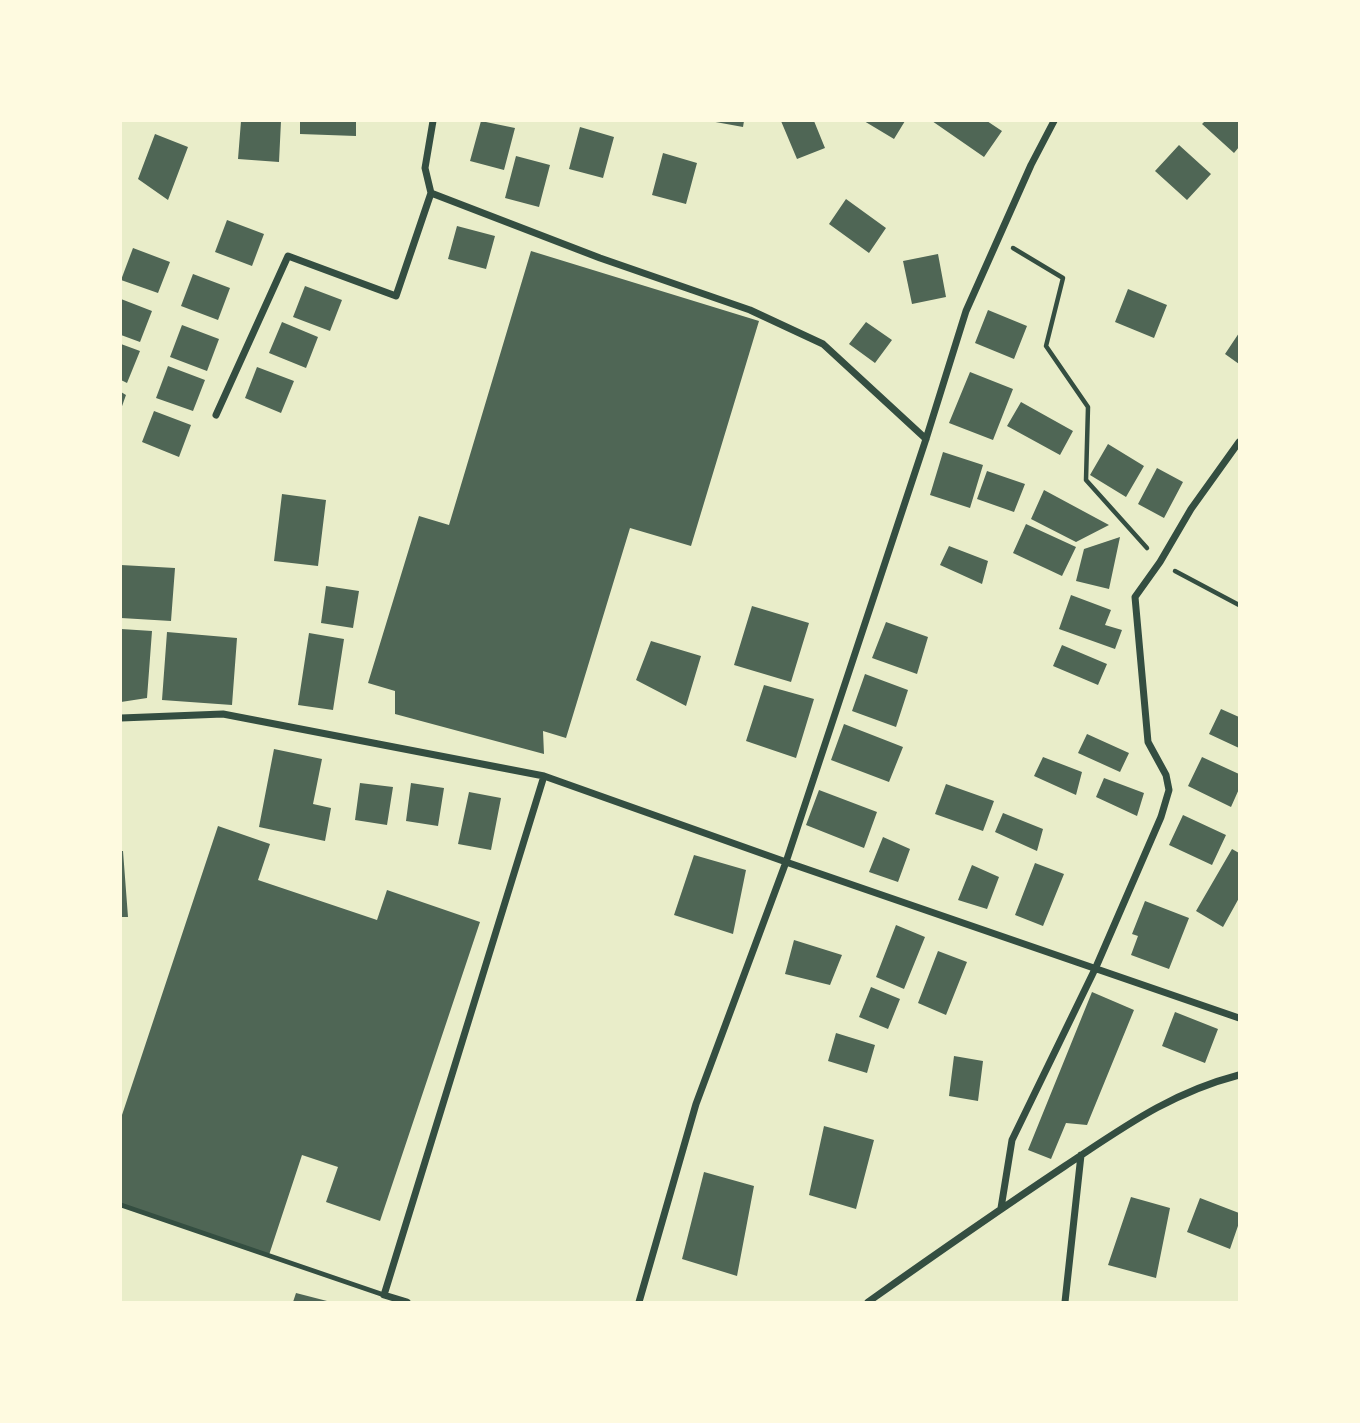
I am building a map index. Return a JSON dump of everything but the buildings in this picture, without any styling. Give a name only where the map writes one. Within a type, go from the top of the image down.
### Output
[{"type":"street","points":[[216,415],[288,257],[396,296],[431,193],[425,168],[433,121]]},
{"type":"street","points":[[639,1302],[696,1104],[786,862],[966,311],[1054,121]]},
{"type":"street","points":[[431,193],[600,258],[750,310],[823,344],[926,439]]},
{"type":"street","points":[[1001,1208],[1012,1140],[1096,967],[1161,817],[1169,790],[1166,775],[1148,742],[1135,597],[1160,562],[1191,509],[1239,442]]},
{"type":"street","points":[[121,718],[223,714],[544,776],[1239,1018]]},
{"type":"street","points":[[407,1302],[384,1295],[544,776]]},
{"type":"street","points":[[868,1302],[1001,1208],[1144,1113],[1208,1083],[1239,1075]]},
{"type":"street","points":[[1065,1302],[1081,1155]]},
{"type":"lane","points":[[121,1205],[384,1295]]},
{"type":"path","points":[[998,239],[1063,278],[1046,346],[1088,407],[1086,480],[1160,562],[1239,605]]}]
